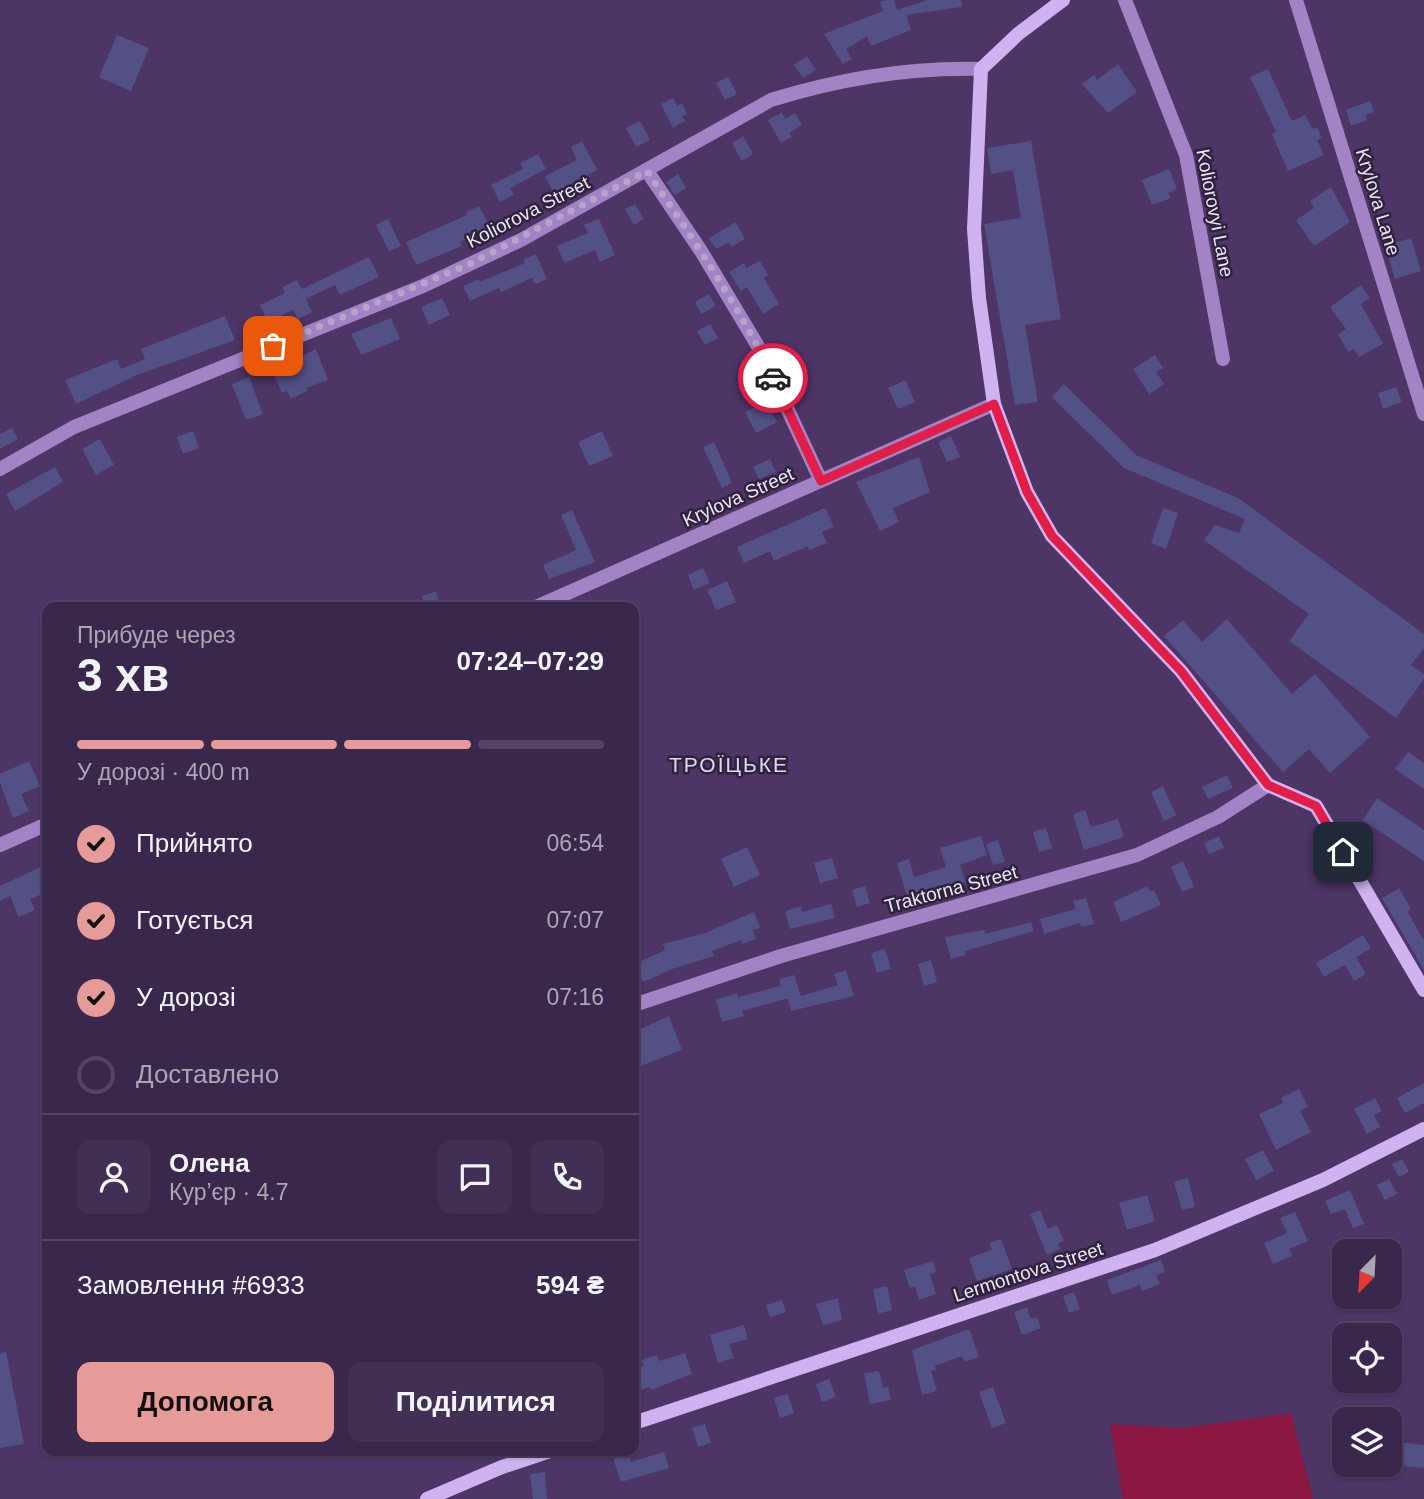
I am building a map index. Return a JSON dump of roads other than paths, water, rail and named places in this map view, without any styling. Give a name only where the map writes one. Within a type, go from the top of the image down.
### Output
[{"type":"street","points":[[1063,0],[1018,34],[981,69],[974,229],[979,298],[994,404],[1027,492],[1052,536],[1181,671],[1268,785],[1316,806],[1424,990]]},
{"type":"street","name":"Koliorovyi Lane","points":[[1125,0],[1186,155],[1223,359]]},
{"type":"street","name":"Krylova Lane","points":[[1296,0],[1424,414]]},
{"type":"street","name":"Koliorova Street","points":[[0,468],[74,427],[423,286],[521,240],[771,100],[799,91],[927,68],[981,69]]},
{"type":"street","points":[[647,171],[701,251],[759,348],[821,481]]},
{"type":"street","name":"Krylova Street","points":[[547,602],[994,404]]},
{"type":"street","name":"Traktorna Street","points":[[639,1003],[781,956],[1138,855],[1218,817],[1268,785]]},
{"type":"street","points":[[0,845],[42,826]]},
{"type":"street","name":"Lermontova Street","points":[[639,1421],[1156,1250],[1323,1180],[1424,1129]]},
{"type":"street","points":[[432,1498],[537,1456]]},
{"type":"district","name":"ТРОЇЦЬКЕ","points":[[729,764]]}]
